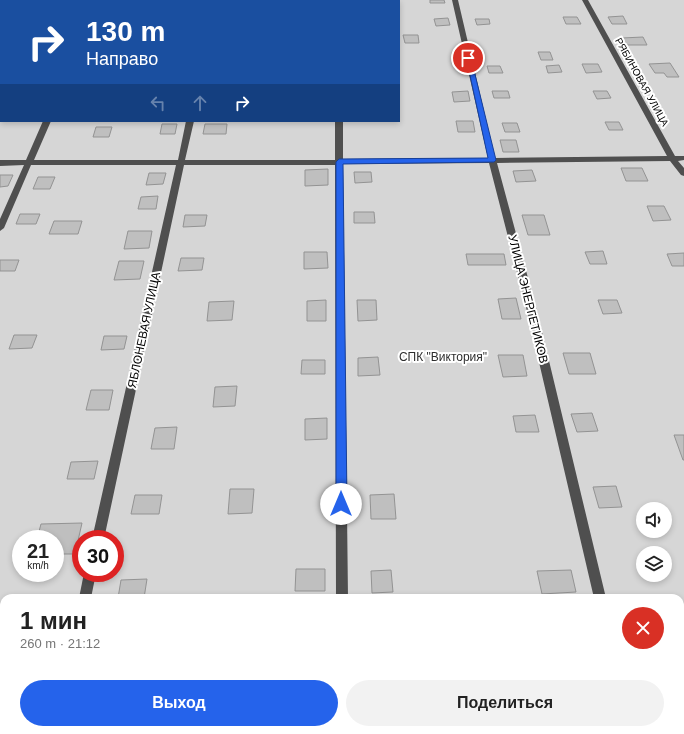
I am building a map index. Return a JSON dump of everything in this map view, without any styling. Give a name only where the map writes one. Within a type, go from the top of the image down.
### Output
[{"type":"street","name":"УЛИЦА ЭНЕРГЕТИКОВ","points":[[455,0],[492,160],[533,315],[599,594]]},
{"type":"street","name":"РЯБИНОВАЯ УЛИЦА","points":[[585,0],[672,158],[684,173]]},
{"type":"street","points":[[0,228],[47,122]]},
{"type":"street","name":"ЯБЛОНЕВАЯ УЛИЦА","points":[[100,530],[190,122]]},
{"type":"street","points":[[339,122],[342,594]]},
{"type":"street","points":[[0,163],[339,162],[684,158]]},
{"type":"street","points":[[86,594],[88,582]]},
{"type":"green space","name":"СПК \"Виктория\"","points":[[400,0],[684,0],[684,594],[0,594],[0,122],[400,122]]},
{"type":"building","points":[[430,0],[444,0],[445,3],[430,3]]},
{"type":"building","points":[[623,16],[627,24],[612,24],[608,17]]},
{"type":"building","points":[[563,17],[577,17],[581,24],[566,24]]},
{"type":"building","points":[[448,18],[450,25],[436,26],[434,19]]},
{"type":"building","points":[[475,19],[489,19],[490,24],[477,25]]},
{"type":"building","points":[[403,35],[418,35],[419,43],[405,43]]},
{"type":"building","points":[[643,37],[647,45],[626,45],[622,38]]},
{"type":"building","points":[[538,52],[550,52],[553,60],[541,60]]},
{"type":"building","points":[[670,63],[679,77],[667,77],[664,73],[655,73],[649,64]]},
{"type":"building","points":[[582,64],[598,64],[602,72],[586,73]]},
{"type":"building","points":[[559,65],[562,72],[548,73],[546,66]]},
{"type":"building","points":[[487,66],[500,66],[503,73],[489,73]]},
{"type":"building","points":[[468,91],[470,101],[454,102],[452,92]]},
{"type":"building","points":[[492,91],[508,91],[510,98],[494,98]]},
{"type":"building","points":[[593,91],[607,91],[611,98],[597,99]]},
{"type":"building","points":[[456,121],[473,121],[475,132],[458,132]]},
{"type":"building","points":[[605,122],[619,122],[623,130],[609,130]]},
{"type":"building","points":[[502,123],[517,123],[520,132],[505,132]]},
{"type":"building","points":[[162,124],[177,124],[175,134],[160,134]]},
{"type":"building","points":[[205,124],[227,124],[226,134],[203,134]]},
{"type":"building","points":[[96,127],[112,127],[109,137],[93,137]]},
{"type":"building","points":[[500,140],[516,140],[519,152],[503,152]]},
{"type":"building","points":[[621,168],[642,168],[648,181],[626,181]]},
{"type":"building","points":[[328,169],[328,185],[305,186],[305,170]]},
{"type":"building","points":[[532,170],[536,181],[516,182],[513,171]]},
{"type":"building","points":[[354,172],[371,172],[372,182],[355,183]]},
{"type":"building","points":[[149,173],[166,173],[163,184],[146,185]]},
{"type":"building","points":[[0,175],[13,175],[8,186],[0,187]]},
{"type":"building","points":[[38,177],[55,177],[50,189],[33,189]]},
{"type":"building","points":[[158,196],[156,209],[138,209],[141,197]]},
{"type":"building","points":[[647,206],[664,206],[671,220],[653,221]]},
{"type":"building","points":[[354,212],[374,212],[375,223],[354,223]]},
{"type":"building","points":[[20,214],[40,214],[36,224],[16,224]]},
{"type":"building","points":[[185,215],[207,215],[205,226],[183,227]]},
{"type":"building","points":[[522,215],[544,215],[550,235],[528,235]]},
{"type":"building","points":[[54,221],[82,221],[78,234],[49,234]]},
{"type":"building","points":[[128,231],[152,231],[149,248],[124,249]]},
{"type":"building","points":[[603,251],[607,264],[590,264],[585,252]]},
{"type":"building","points":[[304,252],[327,252],[328,268],[304,269]]},
{"type":"building","points":[[684,253],[684,266],[672,266],[667,254]]},
{"type":"building","points":[[466,254],[504,254],[506,265],[468,265]]},
{"type":"building","points":[[181,258],[204,258],[202,270],[178,271]]},
{"type":"building","points":[[0,260],[19,260],[15,271],[0,271]]},
{"type":"building","points":[[119,261],[144,261],[140,279],[114,280]]},
{"type":"building","points":[[516,298],[521,319],[502,319],[498,299]]},
{"type":"building","points":[[326,300],[326,321],[307,321],[307,301]]},
{"type":"building","points":[[357,300],[376,300],[377,320],[358,321]]},
{"type":"building","points":[[598,300],[617,300],[622,313],[603,314]]},
{"type":"building","points":[[234,301],[232,320],[207,321],[209,302]]},
{"type":"building","points":[[14,335],[37,335],[32,348],[9,349]]},
{"type":"building","points":[[104,336],[127,336],[124,349],[101,350]]},
{"type":"building","points":[[563,353],[590,353],[596,374],[569,374]]},
{"type":"building","points":[[498,355],[523,355],[527,376],[503,377]]},
{"type":"building","points":[[378,357],[380,375],[358,376],[358,358]]},
{"type":"building","points":[[302,360],[325,360],[325,374],[301,374]]},
{"type":"building","points":[[237,386],[235,406],[213,407],[215,387]]},
{"type":"building","points":[[91,390],[113,390],[109,410],[86,410]]},
{"type":"building","points":[[592,413],[598,431],[577,432],[571,414]]},
{"type":"building","points":[[535,415],[539,432],[516,432],[513,416]]},
{"type":"building","points":[[327,418],[327,439],[305,440],[305,419]]},
{"type":"building","points":[[177,427],[174,449],[151,449],[155,428]]},
{"type":"building","points":[[674,435],[684,435],[684,460],[683,460]]},
{"type":"building","points":[[98,461],[94,479],[67,479],[71,462]]},
{"type":"building","points":[[616,486],[622,507],[599,508],[593,487]]},
{"type":"building","points":[[230,489],[254,489],[252,513],[228,514]]},
{"type":"building","points":[[394,494],[396,519],[371,519],[370,495]]},
{"type":"building","points":[[135,495],[162,495],[159,514],[131,514]]},
{"type":"building","points":[[82,523],[80,530],[72,530],[72,554],[64,554],[64,530],[39,530],[41,524]]},
{"type":"building","points":[[296,569],[325,569],[325,591],[295,591]]},
{"type":"building","points":[[391,570],[393,592],[372,593],[371,571]]},
{"type":"building","points":[[571,570],[576,592],[542,594],[537,571]]},
{"type":"building","points":[[147,579],[145,594],[119,594],[121,582],[124,582],[124,580]]},
{"type":"route","points":[[341,504],[339,162],[492,160],[468,58]]}]
